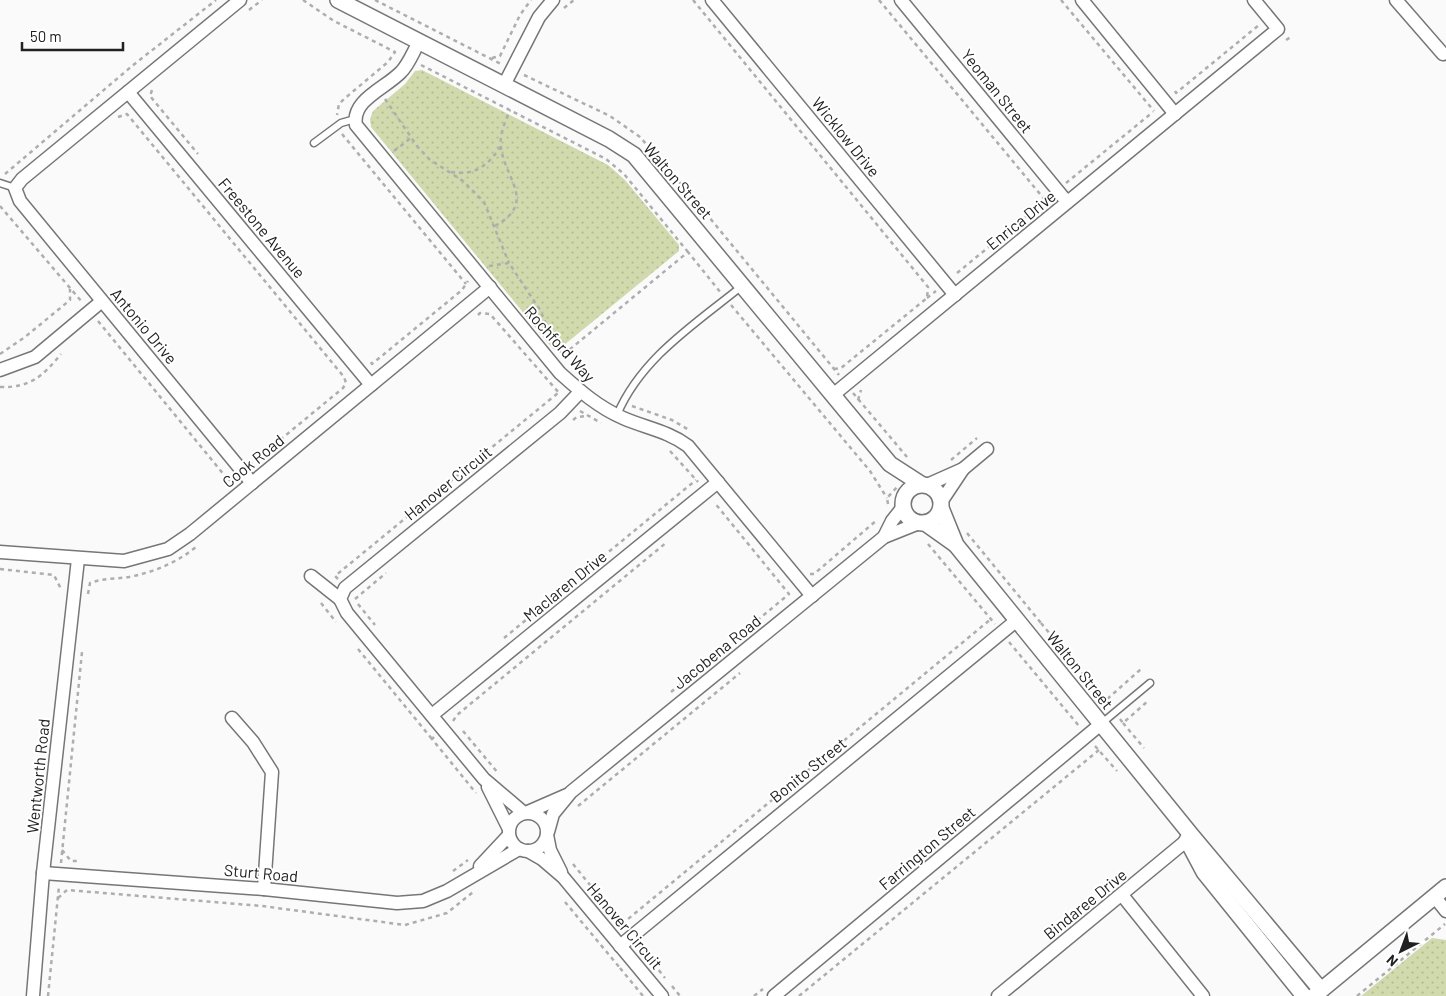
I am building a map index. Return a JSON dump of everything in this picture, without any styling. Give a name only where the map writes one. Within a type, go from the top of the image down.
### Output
[{"type":"street","points":[[16,188],[22,179],[240,0]]},
{"type":"street","name":"Walton Street","points":[[338,0],[609,139],[634,156],[890,464],[924,484]]},
{"type":"street","points":[[504,86],[539,17],[553,0]]},
{"type":"street","name":"Wicklow Drive","points":[[712,0],[955,295]]},
{"type":"street","name":"Yeoman Street","points":[[901,0],[1067,202]]},
{"type":"street","points":[[1082,0],[1175,114]]},
{"type":"street","name":"Enrica Drive","points":[[833,395],[1278,29],[1254,0]]},
{"type":"street","points":[[1396,0],[1443,54]]},
{"type":"street","points":[[355,120],[358,107],[400,73],[419,42]]},
{"type":"street","name":"Freestone Avenue","points":[[128,92],[371,385]]},
{"type":"street","name":"Rochford Way","points":[[355,120],[362,133],[560,373],[580,392],[617,415],[678,439],[695,454],[812,596]]},
{"type":"street","name":"Antonio Drive","points":[[16,188],[20,201],[252,482]]},
{"type":"street","name":"Cook Road","points":[[0,552],[124,562],[168,549],[190,534],[490,287]]},
{"type":"street","points":[[0,370],[35,357],[102,301]]},
{"type":"street","name":"Hanover Circuit","points":[[340,599],[345,588],[570,403],[580,392]]},
{"type":"street","points":[[962,469],[935,518],[922,523],[908,517],[903,504],[907,491],[962,469],[987,449]]},
{"type":"street","name":"Walton Street","points":[[890,464],[903,504]]},
{"type":"street","name":"Maclaren Drive","points":[[432,715],[718,482]]},
{"type":"street","points":[[924,484],[937,491],[941,505]]},
{"type":"street","name":"Jacobena Road","points":[[884,537],[903,504]]},
{"type":"street","name":"Walton Street","points":[[941,505],[956,544],[1177,818],[1189,838],[1204,872],[1304,996]]},
{"type":"street","name":"Walton Street","points":[[922,523],[956,544]]},
{"type":"street","name":"Jacobena Road","points":[[548,834],[553,814],[571,792],[884,537],[922,523]]},
{"type":"street","name":"Wentworth Road","points":[[33,996],[43,873],[78,559]]},
{"type":"street","points":[[311,576],[340,599],[347,613],[484,778],[526,812],[543,819],[548,834],[550,850],[563,877]]},
{"type":"street","name":"Bonito Street","points":[[620,946],[1017,620]]},
{"type":"street","points":[[232,718],[253,742],[272,772],[264,889]]},
{"type":"street","name":"Farrington Street","points":[[774,996],[1101,724]]},
{"type":"street","points":[[484,778],[514,846],[542,859],[563,877]]},
{"type":"street","name":"Jacobena Road","points":[[526,812],[571,792]]},
{"type":"street","points":[[509,832],[513,819],[526,812]]},
{"type":"street","name":"Sturt Road","points":[[470,877],[509,832]]},
{"type":"street","points":[[524,850],[541,846],[548,834]]},
{"type":"street","name":"Walton Street","points":[[1189,838],[1318,993]]},
{"type":"street","name":"Bindaree Drive","points":[[998,996],[1189,838]]},
{"type":"street","name":"Sturt Road","points":[[43,873],[264,889],[397,903],[422,900],[446,891],[524,850]]},
{"type":"street","name":"Hanover Circuit","points":[[563,877],[662,996]]},
{"type":"street","points":[[1318,993],[1446,886]]},
{"type":"street","points":[[1122,895],[1203,996]]},
{"type":"street","points":[[1434,896],[1446,911]]},
{"type":"lane","points":[[314,143],[341,123],[355,120]]},
{"type":"lane","points":[[0,182],[16,188]]},
{"type":"lane","points":[[617,415],[637,378],[655,358],[743,285]]},
{"type":"lane","points":[[1101,724],[1150,683]]},
{"type":"path","points":[[0,182],[132,66],[216,0]]},
{"type":"path","points":[[248,11],[262,0]]},
{"type":"path","points":[[491,58],[500,56],[520,15],[531,0]]},
{"type":"path","points":[[566,0],[569,4]]},
{"type":"path","points":[[693,0],[928,287],[927,298],[841,368],[834,369]]},
{"type":"path","points":[[879,0],[1045,200]]},
{"type":"path","points":[[1170,86],[1176,93],[1261,24]]},
{"type":"path","points":[[395,52],[606,158],[624,174],[688,252]]},
{"type":"path","points":[[369,78],[380,90],[417,146],[430,159],[450,172],[484,202],[509,263]]},
{"type":"path","points":[[158,85],[152,90],[150,96],[200,157]]},
{"type":"path","points":[[111,123],[127,114],[344,377],[346,383],[343,388],[232,481],[226,481]]},
{"type":"path","points":[[450,172],[461,173],[478,170],[493,158],[500,146]]},
{"type":"path","points":[[0,206],[90,311],[226,476],[225,486]]},
{"type":"path","points":[[367,358],[372,364],[462,290],[465,284]]},
{"type":"path","points":[[0,354],[25,337],[70,300],[70,289]]},
{"type":"path","points":[[473,320],[480,313],[490,314],[548,382],[587,416],[603,424]]},
{"type":"path","points":[[623,402],[672,420],[694,434]]},
{"type":"path","points":[[570,423],[577,417],[587,416]]},
{"type":"path","points":[[944,464],[976,438]]},
{"type":"path","points":[[664,445],[696,480],[789,594],[669,694]]},
{"type":"path","points":[[248,456],[254,462]]},
{"type":"path","points":[[503,639],[696,480]]},
{"type":"path","points":[[804,566],[814,574],[881,516]]},
{"type":"path","points":[[926,542],[1116,772]]},
{"type":"path","points":[[87,600],[90,583],[127,577],[162,568],[182,558],[198,545]]},
{"type":"path","points":[[432,739],[454,720],[457,714],[657,551]]},
{"type":"path","points":[[378,628],[354,599],[393,568]]},
{"type":"path","points":[[0,569],[54,575],[61,586],[60,596]]},
{"type":"path","points":[[321,603],[339,626]]},
{"type":"path","points":[[622,924],[991,619]]},
{"type":"path","points":[[1041,622],[1105,701],[1141,669]]},
{"type":"path","points":[[48,996],[82,648]]},
{"type":"path","points":[[358,649],[478,796]]},
{"type":"path","points":[[573,810],[744,670]]},
{"type":"path","points":[[442,706],[458,724]]},
{"type":"path","points":[[1123,723],[1144,748]]},
{"type":"path","points":[[461,729],[504,779]]},
{"type":"path","points":[[799,996],[1099,750]]},
{"type":"path","points":[[62,850],[71,860],[81,862]]},
{"type":"path","points":[[448,874],[473,856]]},
{"type":"path","points":[[568,858],[680,996]]},
{"type":"path","points":[[1357,996],[1446,923]]},
{"type":"green space","points":[[422,70],[608,165],[625,180],[679,245],[679,251],[558,350],[553,349],[371,127],[370,119],[373,111],[405,84],[415,71]]},
{"type":"green space","points":[[1432,938],[1446,940],[1446,996],[1361,996]]}]
